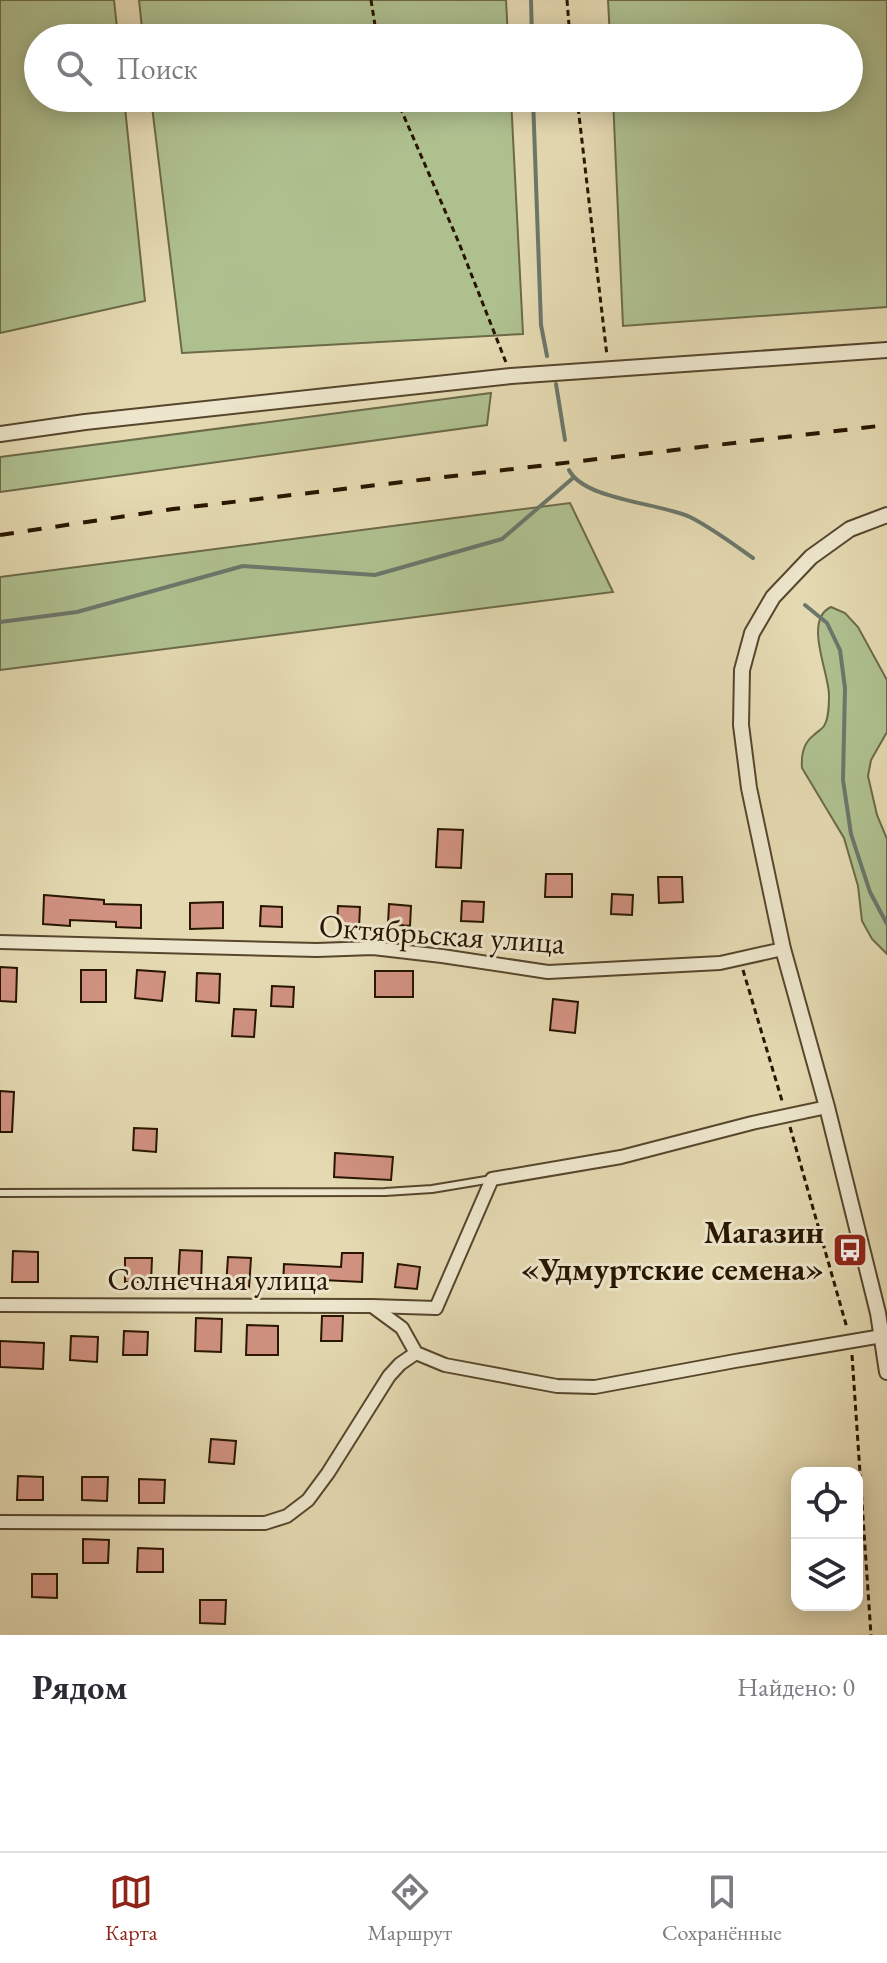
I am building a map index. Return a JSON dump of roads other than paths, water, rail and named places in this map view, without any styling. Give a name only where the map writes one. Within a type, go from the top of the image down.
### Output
[{"type":"street","points":[[0,434],[100,420],[511,376],[887,350]]},
{"type":"street","points":[[887,515],[850,529],[811,557],[773,597],[752,633],[742,670],[741,725],[749,788],[783,949],[827,1107],[878,1313],[887,1372]]},
{"type":"street","name":"Октябрьская улица","points":[[0,942],[302,950],[373,948],[548,972],[720,963],[783,949]]},
{"type":"street","points":[[492,1179],[621,1157],[827,1107]]},
{"type":"street","name":"Солнечная улица","points":[[0,1305],[436,1308],[492,1179]]},
{"type":"street","points":[[372,1306],[402,1328],[416,1353],[445,1365],[557,1386],[595,1387],[882,1336]]},
{"type":"street","points":[[0,1522],[265,1523],[287,1516],[308,1500],[328,1473],[389,1376],[416,1353]]},
{"type":"lane","points":[[0,1193],[385,1192],[432,1189],[492,1179]]},
{"type":"waterway","points":[[531,0],[532,24]]},
{"type":"waterway","points":[[533,112],[541,325],[547,356]]},
{"type":"waterway","points":[[556,384],[565,440]]},
{"type":"waterway","points":[[569,470],[590,488],[690,517],[753,558]]},
{"type":"waterway","points":[[0,622],[77,612],[243,566],[375,575],[502,539],[573,478]]},
{"type":"waterway","points":[[805,605],[827,623],[840,650],[845,688],[843,780],[851,834],[870,892],[887,924]]},
{"type":"railway","points":[[0,535],[173,509],[887,425]]},
{"type":"place","name":"Магазин «Удмуртские семена»","points":[[850,1250]]}]
